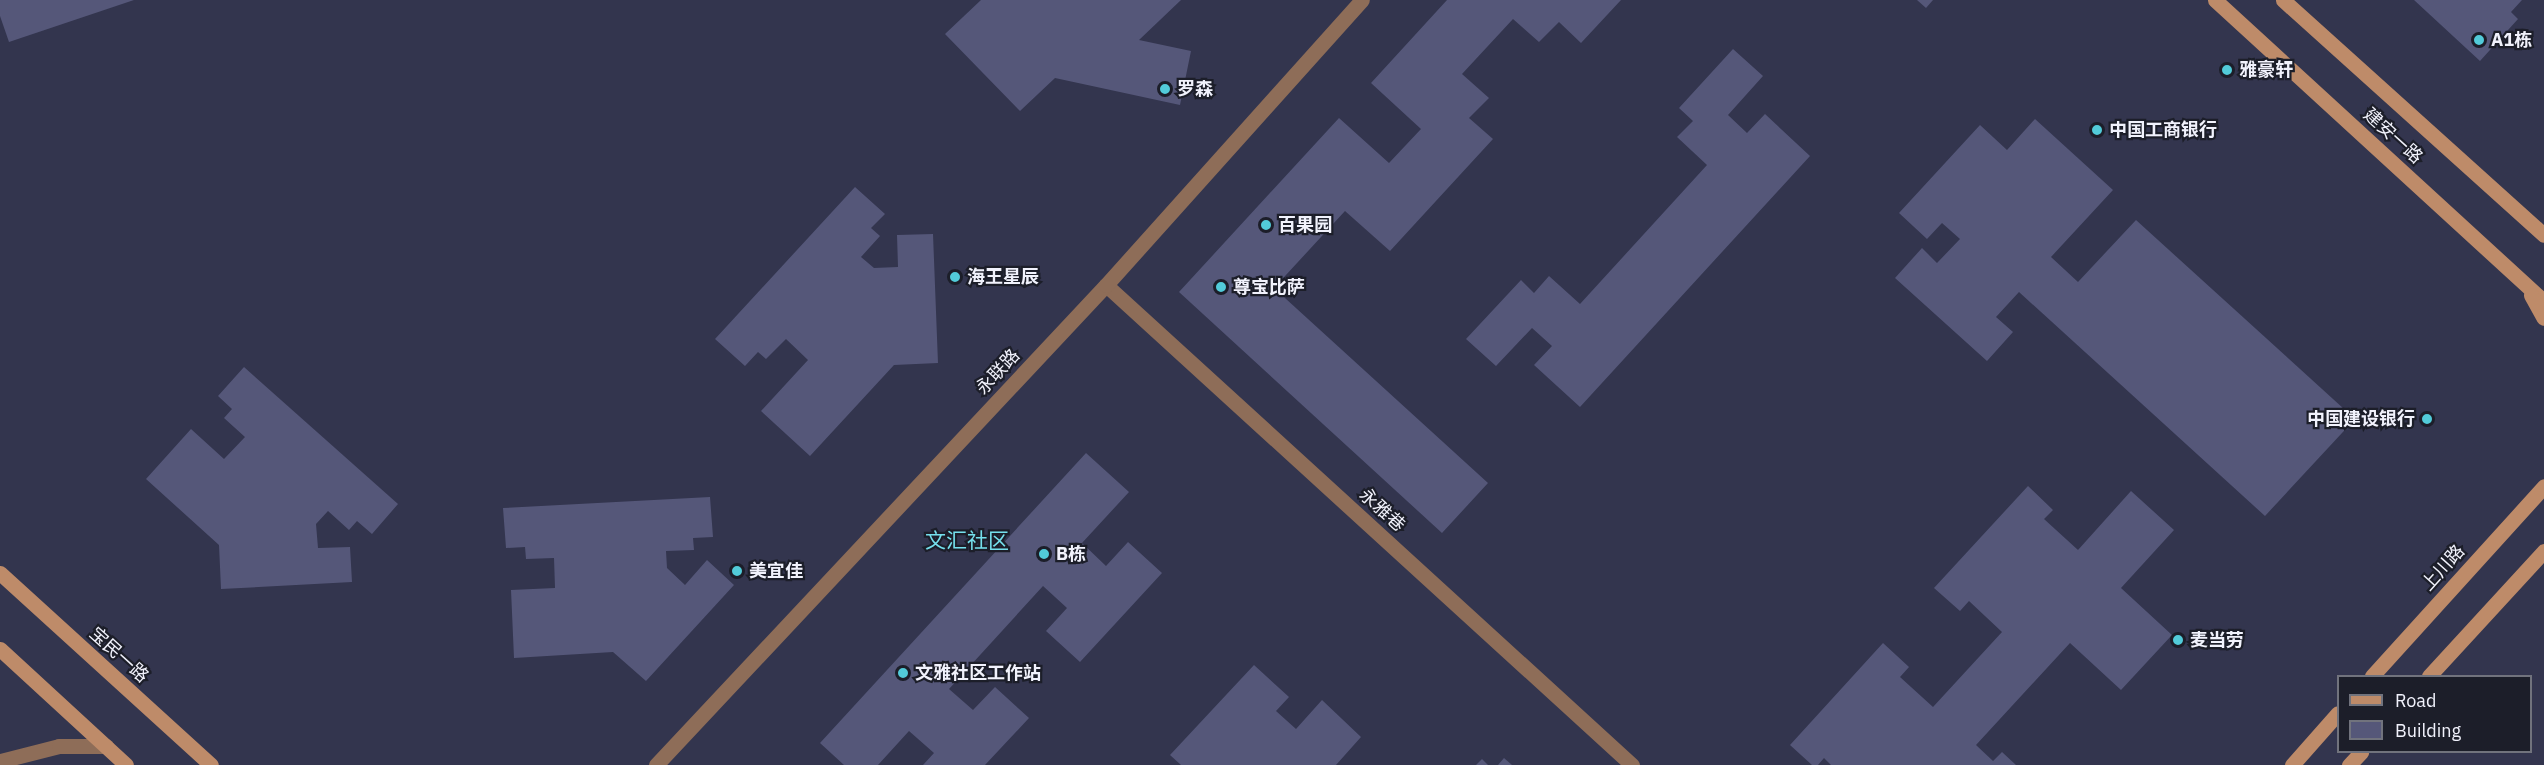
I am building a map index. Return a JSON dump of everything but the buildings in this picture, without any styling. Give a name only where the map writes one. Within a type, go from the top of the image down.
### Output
[{"type":"main road","name":"建安一路","points":[[2215,0],[2544,301]]},
{"type":"main road","name":"建安一路","points":[[2283,0],[2544,235]]},
{"type":"main road","points":[[2521,280],[2544,318]]},
{"type":"main road","name":"上川路","points":[[2373,675],[2544,486]]},
{"type":"main road","points":[[2430,675],[2544,551]]},
{"type":"main road","name":"宝民一路","points":[[0,573],[211,765]]},
{"type":"main road","points":[[0,649],[126,765]]},
{"type":"main road","points":[[2292,765],[2337,714]]},
{"type":"main road","points":[[2349,765],[2360,753]]},
{"type":"street","name":"永联路","points":[[656,765],[1106,285],[1362,0]]},
{"type":"street","name":"永雅巷","points":[[1106,285],[1632,765]]},
{"type":"street","points":[[0,761],[59,746],[106,746]]},
{"type":"place","name":"A1栋","points":[[2479,40]]},
{"type":"place","name":"雅豪轩","points":[[2227,70]]},
{"type":"place","name":"罗森","points":[[1165,89]]},
{"type":"place","name":"中国工商银行","points":[[2097,130]]},
{"type":"place","name":"百果园","points":[[1266,225]]},
{"type":"place","name":"海王星辰","points":[[955,277]]},
{"type":"place","name":"尊宝比萨","points":[[1221,287]]},
{"type":"place","name":"中国建设银行","points":[[2427,419]]},
{"type":"place","name":"B栋","points":[[1044,554]]},
{"type":"place","name":"美宜佳","points":[[737,571]]},
{"type":"place","name":"麦当劳","points":[[2178,640]]},
{"type":"place","name":"文雅社区工作站","points":[[903,673]]},
{"type":"district","name":"文汇社区","points":[[967,540]]}]
